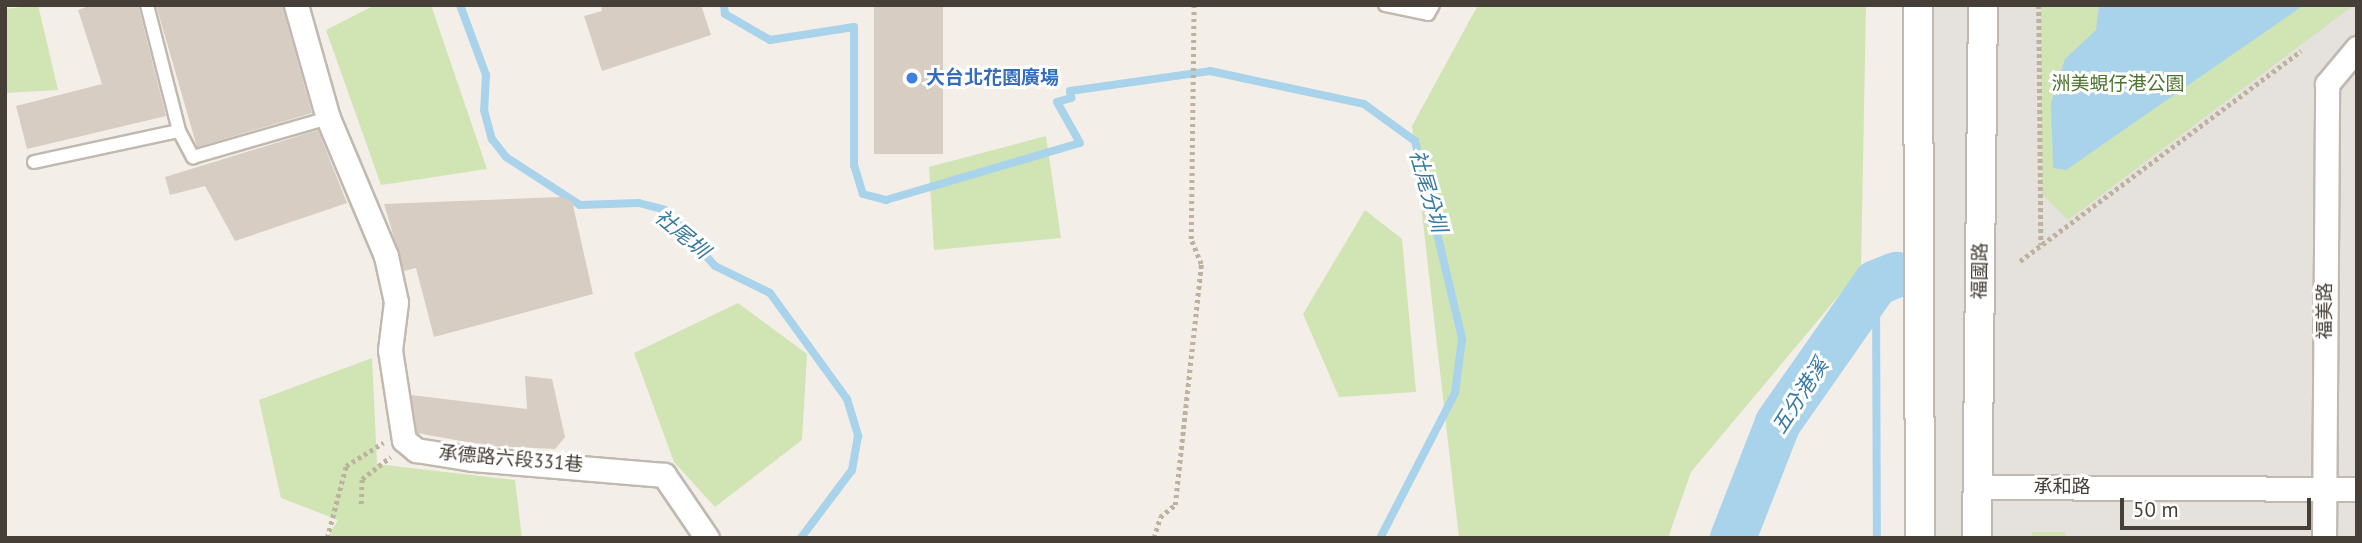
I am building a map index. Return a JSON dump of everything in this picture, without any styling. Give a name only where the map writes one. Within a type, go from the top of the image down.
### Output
[{"type":"street","points":[[296,5],[328,118],[386,256],[396,302],[390,350],[401,431]]},
{"type":"street","points":[[1918,5],[1920,538]]},
{"type":"street","name":"福國路","points":[[1977,538],[1983,5]]},
{"type":"street","name":"福美路","points":[[2324,538],[2327,84],[2357,48]]},
{"type":"street","name":"承德路六段331巷","points":[[401,431],[416,450],[473,459],[664,475],[707,538]]},
{"type":"street","name":"承和路","points":[[1977,487],[2357,489]]},
{"type":"lane","points":[[147,5],[179,131],[192,157],[328,118]]},
{"type":"lane","points":[[1385,5],[1428,14],[1433,5]]},
{"type":"lane","points":[[34,162],[179,131]]},
{"type":"path","points":[[1154,538],[1160,517],[1175,505],[1201,264],[1191,239],[1194,5]]},
{"type":"path","points":[[2039,5],[2041,246]]},
{"type":"path","points":[[2020,261],[2301,51]]},
{"type":"path","points":[[360,504],[362,479],[401,431]]},
{"type":"path","points":[[327,538],[346,466],[401,431]]},
{"type":"shaded area","points":[[1911,5],[2357,5],[2357,538],[1911,538]]},
{"type":"green space","points":[[38,5],[58,90],[5,93],[5,9]]},
{"type":"green space","points":[[375,5],[431,5],[487,169],[381,185],[326,30]]},
{"type":"green space","points":[[1478,5],[1866,5],[1861,269],[1691,472],[1668,538],[1459,538],[1412,126]]},
{"type":"green space","name":"洲美蜆仔港公園","points":[[2041,5],[2354,5],[2068,220],[2042,194]]},
{"type":"green space","points":[[1046,136],[1061,238],[934,250],[929,167]]},
{"type":"green space","points":[[1365,210],[1402,239],[1416,392],[1339,397],[1303,314]]},
{"type":"green space","points":[[738,303],[807,354],[802,440],[715,507],[674,462],[634,353]]},
{"type":"green space","points":[[372,358],[377,464],[515,480],[522,538],[327,538],[338,520],[281,498],[259,400]]},
{"type":"green space","points":[[2032,532],[2066,532],[2066,538],[2032,538]]},
{"type":"water","points":[[2099,5],[2304,5],[2066,170],[2053,168],[2051,103],[2065,59],[2096,30]]},
{"type":"building","points":[[92,5],[138,5],[166,116],[27,149],[16,106],[102,84],[78,10]]},
{"type":"building","points":[[156,5],[282,5],[312,113],[197,147]]},
{"type":"building","points":[[601,5],[701,5],[711,35],[602,71],[584,16],[602,11]]},
{"type":"building","name":"大台北花園廣場","points":[[874,5],[943,5],[943,154],[874,154]]},
{"type":"building","points":[[318,130],[347,203],[235,241],[205,186],[170,195],[165,177]]},
{"type":"building","points":[[562,197],[572,201],[593,294],[434,337],[416,268],[404,271],[384,204]]},
{"type":"building","points":[[525,376],[552,379],[565,437],[555,449],[489,446],[417,433],[411,395],[527,409]]},
{"type":"waterway","name":"社尾圳","points":[[460,5],[486,75],[484,110],[492,139],[506,157],[580,205],[639,203],[665,210],[715,266],[770,293],[847,399],[858,436],[852,470],[801,538]]},
{"type":"waterway","name":"社尾分圳","points":[[724,5],[725,14],[770,40],[854,27],[854,165],[863,194],[886,200],[1080,143],[1057,102],[1071,98],[1070,91],[1210,71],[1364,104],[1415,141],[1462,339],[1455,393],[1380,538]]},
{"type":"waterway","name":"五分港溪","points":[[1733,538],[1778,423],[1876,283],[1896,275]]},
{"type":"waterway","points":[[1876,283],[1877,538]]},
{"type":"place","name":"大台北花園廣場","points":[[912,78]]}]
